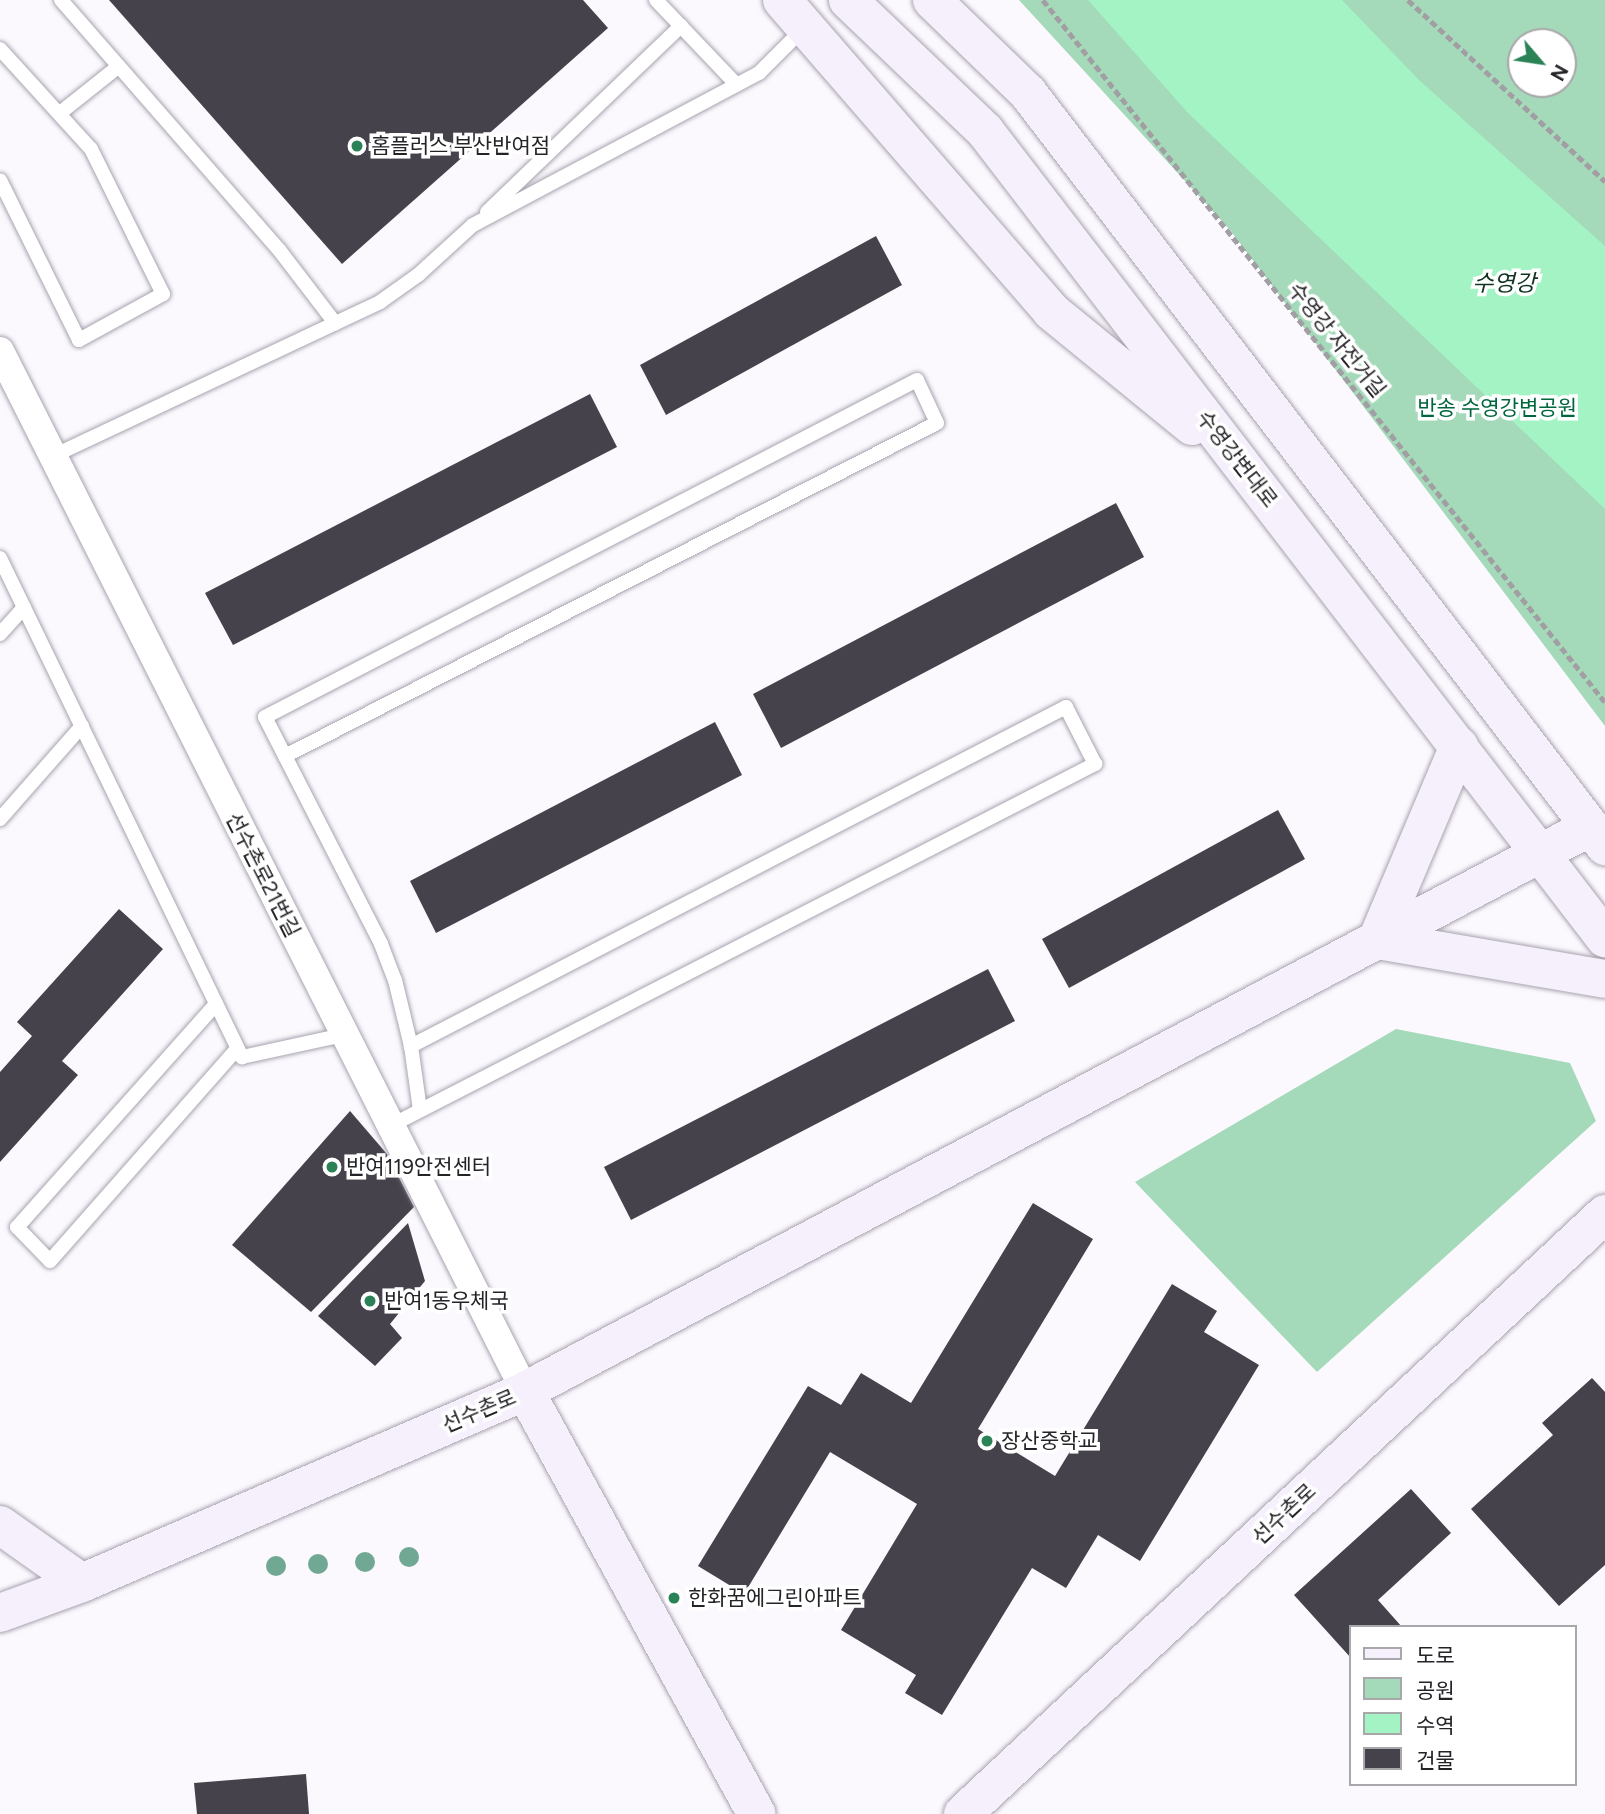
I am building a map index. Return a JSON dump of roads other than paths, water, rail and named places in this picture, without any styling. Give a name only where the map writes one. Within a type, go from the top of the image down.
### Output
[{"type":"main road","name":"수영강변대로","points":[[849,0],[985,131],[1605,937]]},
{"type":"main road","points":[[525,1391],[1539,854],[1597,837],[1028,93],[932,0]]},
{"type":"main road","points":[[794,13],[1051,311],[1243,467]]},
{"type":"main road","points":[[1377,940],[1459,746]]},
{"type":"main road","points":[[1377,940],[1605,979]]},
{"type":"main road","name":"선수촌로","points":[[963,1814],[1605,1214]]},
{"type":"main road","name":"선수촌로","points":[[0,1614],[82,1583],[525,1391],[757,1814]]},
{"type":"main road","points":[[0,1525],[82,1583]]},
{"type":"street","name":"선수촌로21번길","points":[[3,360],[525,1391]]},
{"type":"lane","points":[[61,0],[280,251],[335,323]]},
{"type":"lane","points":[[656,0],[737,85]]},
{"type":"lane","points":[[473,225],[737,85],[780,56],[794,13]]},
{"type":"lane","points":[[53,456],[397,291],[473,225],[681,26]]},
{"type":"lane","points":[[0,49],[91,149],[163,294],[79,340],[0,180]]},
{"type":"lane","points":[[60,113],[118,66]]},
{"type":"lane","points":[[285,756],[937,423],[917,380],[265,717],[381,944],[396,980],[411,1046],[420,1110]]},
{"type":"lane","points":[[0,558],[242,1057],[343,1035]]},
{"type":"lane","points":[[0,634],[24,607]]},
{"type":"lane","points":[[390,1126],[1095,764],[1066,707],[411,1046]]},
{"type":"lane","points":[[0,819],[82,726]]},
{"type":"lane","points":[[216,1004],[17,1227],[50,1261],[237,1049]]},
{"type":"water","name":"수영강","points":[[1088,0],[1342,0],[1420,81],[1605,246],[1605,509],[1188,113]]},
{"type":"place","name":"홈플러스 부산반여점","points":[[357,146]]},
{"type":"place","name":"반여119안전센터","points":[[332,1167]]},
{"type":"place","name":"반여1동우체국","points":[[370,1301]]},
{"type":"place","name":"장산중학교","points":[[987,1441]]},
{"type":"place","name":"한화꿈에그린아파트","points":[[674,1598]]},
{"type":"park label","name":"반송 수영강변공원","points":[[1497,408]]}]
